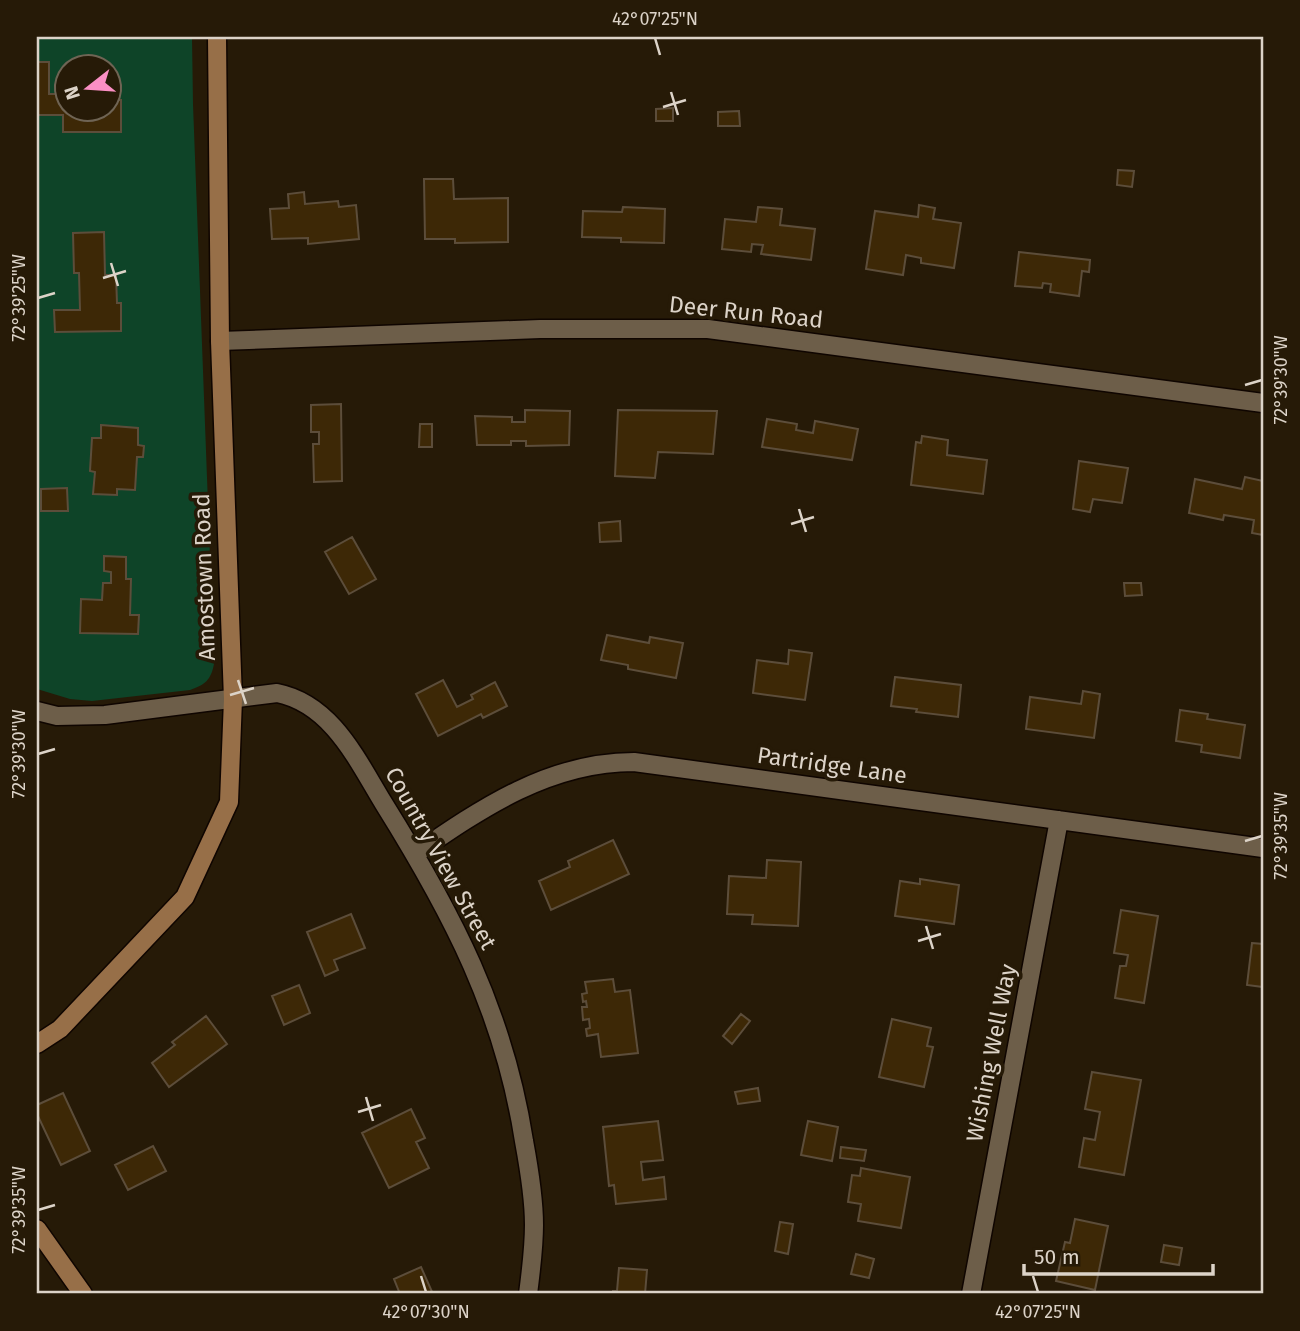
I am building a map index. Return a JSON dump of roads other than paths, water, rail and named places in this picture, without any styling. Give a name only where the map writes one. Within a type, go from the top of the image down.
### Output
[{"type":"street","name":"Amostown Road","points":[[37,1044],[60,1029],[185,897],[229,802],[233,699],[220,341],[217,37]]},
{"type":"street","name":"Deer Run Road","points":[[220,341],[540,329],[708,329],[1263,403]]},
{"type":"street","name":"Country View Street","points":[[37,710],[57,716],[82,717],[277,693],[301,700],[316,711],[343,739],[415,854],[454,925],[494,1018],[522,1125],[532,1198],[533,1251],[528,1294]]},
{"type":"street","name":"Partridge Lane","points":[[415,854],[475,813],[522,788],[576,768],[614,762],[634,762],[1263,848]]},
{"type":"street","name":"Wishing Well Way","points":[[971,1294],[1059,820]]},
{"type":"street","points":[[37,1229],[83,1294]]}]
